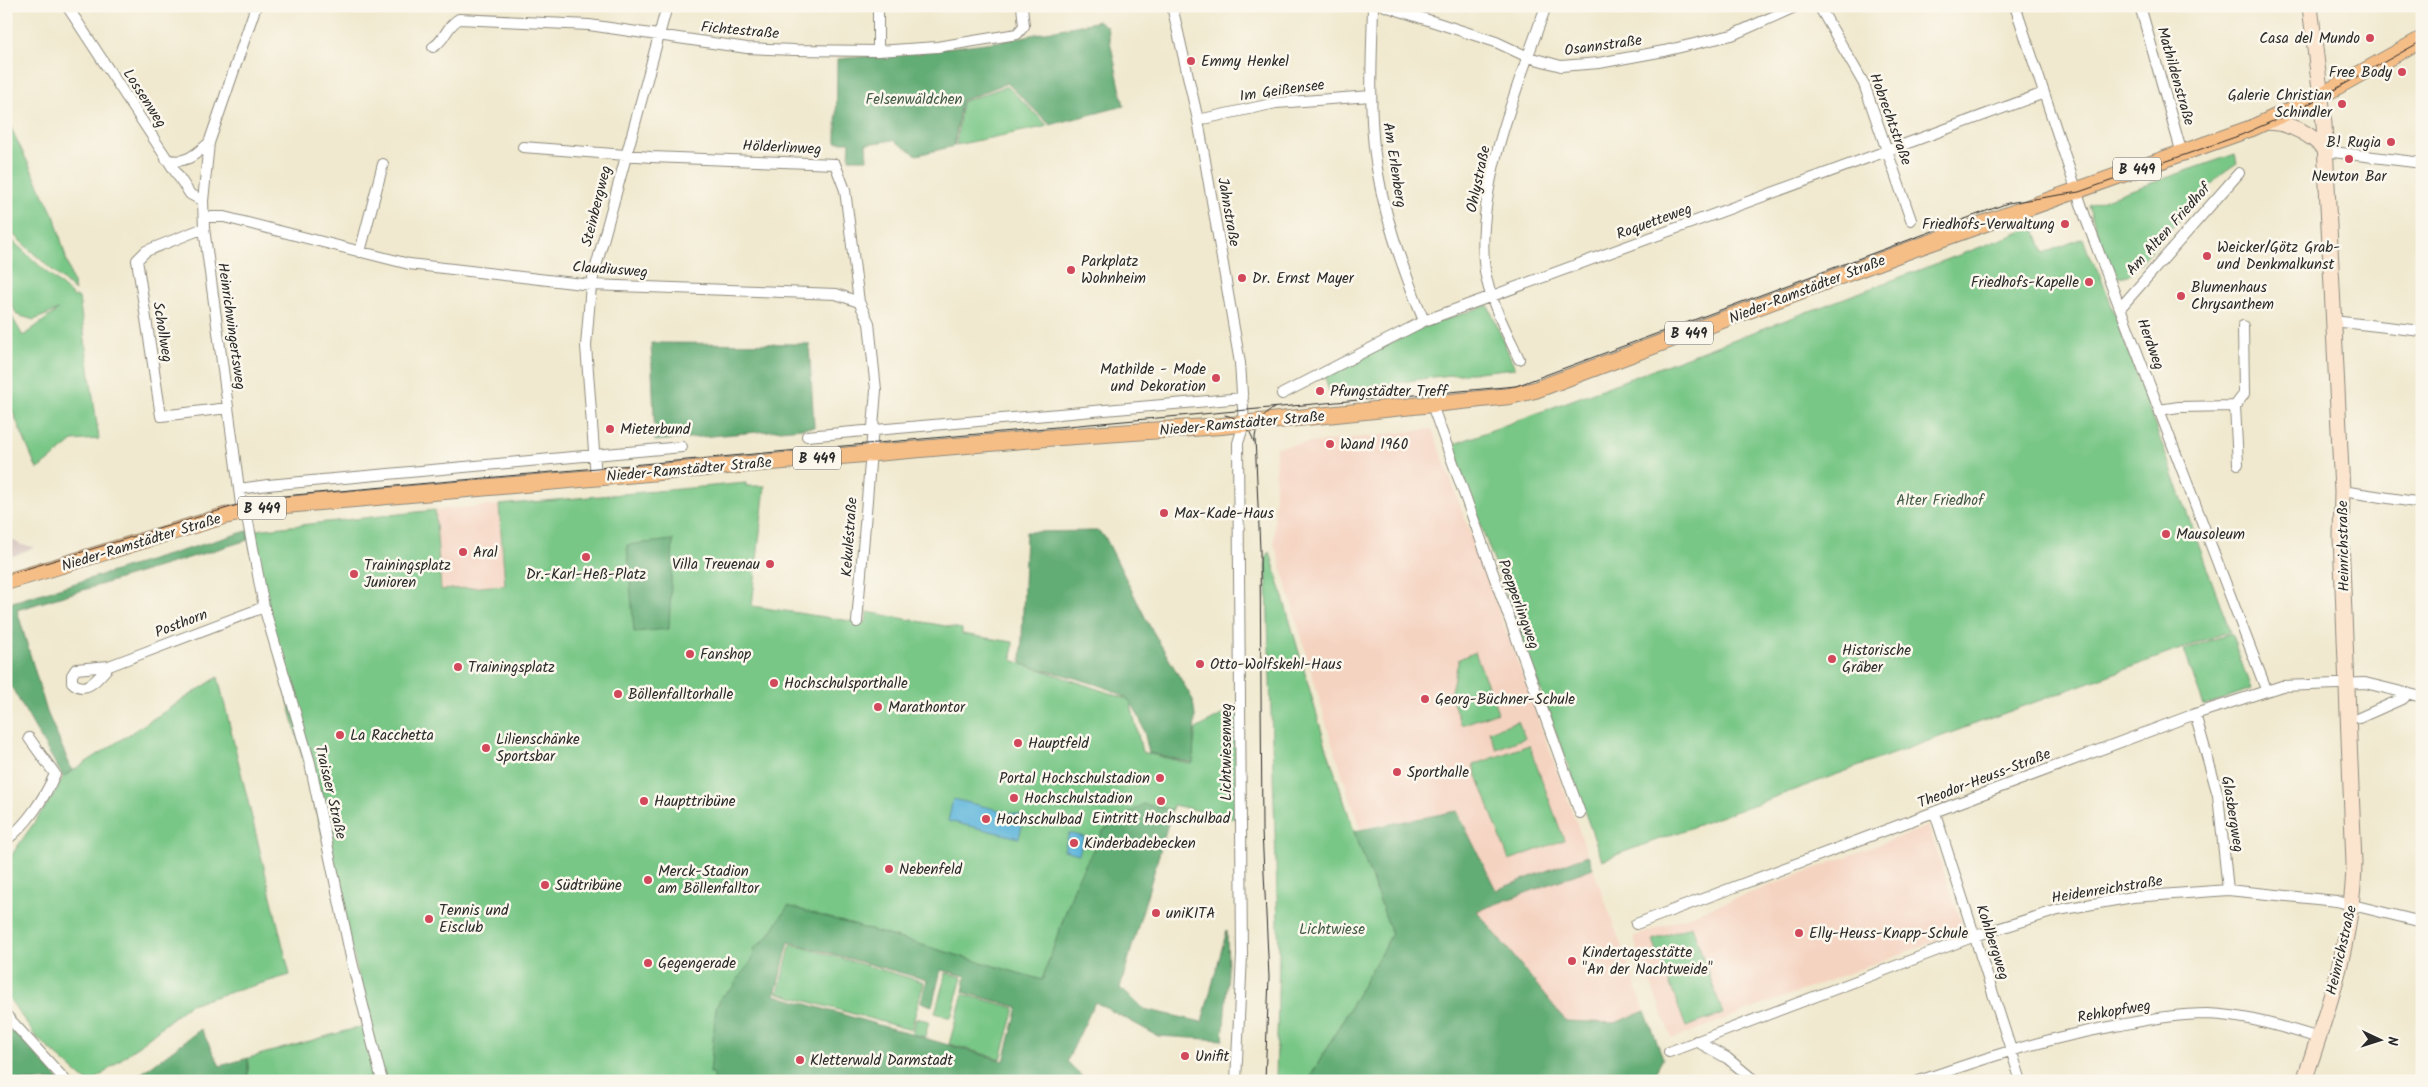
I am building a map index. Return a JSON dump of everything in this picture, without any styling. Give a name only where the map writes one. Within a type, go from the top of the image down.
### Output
[{"type":"main road","name":"Heinrichstraße","points":[[2304,1081],[2319,1038],[2341,960],[2352,905],[2354,863],[2341,538],[2342,492],[2334,321],[2321,96],[2310,6]]},
{"type":"main road","name":"Nieder-Ramstädter Straße","points":[[6,582],[246,511],[274,506],[870,453],[1244,424],[1510,396],[1535,390],[1907,251],[2182,154],[2265,122],[2321,96],[2422,39]]},
{"type":"main road","points":[[2265,122],[2299,130],[2314,138],[2325,150]]},
{"type":"street","name":"Lossenweg","points":[[67,6],[190,194],[203,201]]},
{"type":"street","name":"Heinrichwingertsweg","points":[[246,511],[242,504],[239,489],[204,228],[203,201],[208,143],[256,6]]},
{"type":"street","name":"Steinbergweg","points":[[596,477],[596,454],[586,346],[591,285],[667,6]]},
{"type":"street","points":[[878,6],[878,51]]},
{"type":"street","name":"Fichtestraße","points":[[432,46],[440,44],[451,24],[459,19],[588,25],[746,48],[878,51],[963,44],[1017,34],[1024,26],[1022,6]]},
{"type":"street","name":"Jahnstraße","points":[[1172,6],[1198,120],[1240,363],[1244,424]]},
{"type":"street","name":"Am Erlenberg","points":[[1374,6],[1371,96],[1378,179],[1396,251],[1424,321]]},
{"type":"street","name":"Osannstraße","points":[[1385,6],[1496,42],[1528,57],[1561,66],[1599,63],[1664,51],[1732,35],[1797,6]]},
{"type":"street","name":"Ohlystraße","points":[[1519,359],[1491,297],[1485,270],[1484,227],[1495,163],[1546,6]]},
{"type":"street","name":"Hobrechtstraße","points":[[1819,6],[1864,84],[1911,220]]},
{"type":"street","name":"Herdweg","points":[[2015,6],[2111,285],[2121,306],[2266,689]]},
{"type":"street","name":"Mathildenstraße","points":[[2140,6],[2182,154]]},
{"type":"street","name":"Roquetteweg","points":[[1282,394],[1424,321],[2044,93]]},
{"type":"street","name":"Im Geißensee","points":[[1198,120],[1276,104],[1371,96]]},
{"type":"street","points":[[166,159],[180,162],[186,160],[208,143]]},
{"type":"street","name":"Hölderlinweg","points":[[523,147],[625,155],[835,164],[845,190],[859,302],[870,323],[874,354],[876,390],[870,453]]},
{"type":"street","points":[[2325,150],[2422,163]]},
{"type":"street","points":[[360,252],[383,164]]},
{"type":"street","name":"Am Alten Friedhof","points":[[2121,306],[2239,173]]},
{"type":"street","name":"Claudiusweg","points":[[204,217],[224,217],[409,264],[591,285],[836,294],[859,302]]},
{"type":"street","name":"Schollweg","points":[[204,228],[146,251],[137,260],[161,416],[228,408]]},
{"type":"street","points":[[2334,321],[2422,331]]},
{"type":"street","points":[[2238,464],[2235,406],[2244,394],[2243,326]]},
{"type":"street","name":"Nieder-Ramstädter Straße","points":[[807,436],[872,432],[1243,398]]},
{"type":"street","name":"Poepperlingweg","points":[[1432,405],[1580,813]]},
{"type":"street","points":[[2159,410],[2179,406],[2235,406]]},
{"type":"street","name":"Lichtwiesenweg","points":[[1236,1081],[1242,955],[1238,443],[1244,424]]},
{"type":"street","name":"Nieder-Ramstädter Straße","points":[[239,489],[682,446]]},
{"type":"street","name":"Kekuléstraße","points":[[857,622],[870,453]]},
{"type":"street","points":[[2342,492],[2422,503]]},
{"type":"street","name":"Traisaer Straße","points":[[246,511],[264,607],[310,763],[352,962],[382,1081]]},
{"type":"street","name":"Posthorn","points":[[109,666],[264,607]]},
{"type":"street","name":"Theodor-Heuss-Straße","points":[[1636,924],[2266,689],[2282,686],[2365,683],[2422,697]]},
{"type":"street","points":[[2359,718],[2404,698],[2407,693]]},
{"type":"street","name":"Glasbergweg","points":[[2195,714],[2218,795],[2228,890]]},
{"type":"street","points":[[6,840],[16,833],[49,789],[55,774],[29,738]]},
{"type":"street","name":"Kohlbergweg","points":[[1935,813],[2021,1081]]},
{"type":"street","name":"Heidenreichstraße","points":[[1669,1052],[1975,936],[2058,910],[2133,897],[2228,890],[2314,898],[2422,922]]},
{"type":"street","name":"Rehkopfweg","points":[[1920,1081],[2012,1049],[2087,1031],[2149,1019],[2208,1014],[2266,1023],[2319,1038]]},
{"type":"street","points":[[6,1016],[66,1081]]},
{"type":"street","points":[[1696,1041],[1728,1058],[1755,1081]]},
{"type":"shaded area","name":"Georg-Büchner-Schule","points":[[1432,429],[1588,855],[1496,890],[1457,811],[1360,828],[1332,743],[1274,542],[1276,447]]},
{"type":"shaded area","points":[[499,505],[505,585],[441,590],[435,510]]},
{"type":"shaded area","points":[[6,525],[13,540],[21,545],[35,547],[6,559]]},
{"type":"shaded area","name":"Elly-Heuss-Knapp-Schule","points":[[1928,826],[1964,930],[1672,1039],[1633,937]]},
{"type":"shaded area","name":"Kindertagesstätte \"An der Nachtweide\"","points":[[1593,868],[1645,1011],[1615,1023],[1566,1021],[1477,911]]},
{"type":"green space","name":"Felsenwäldchen","points":[[1099,21],[1107,27],[1124,106],[1050,125],[1007,83],[961,101],[954,146],[917,155],[893,140],[866,144],[867,159],[849,159],[850,142],[836,142],[837,59],[1002,41]]},
{"type":"green space","points":[[1007,86],[1048,126],[956,145],[962,102]]},
{"type":"green space","points":[[6,118],[55,218],[75,291],[6,228]]},
{"type":"green space","points":[[2235,154],[2237,163],[2221,174],[2129,275],[2113,278],[2088,205]]},
{"type":"green space","name":"Alter Friedhof","points":[[2034,227],[2044,253],[2083,238],[2090,258],[2098,269],[2230,631],[1602,860],[1452,445]]},
{"type":"green space","points":[[6,235],[74,297],[79,298],[99,439],[73,441],[37,469],[6,396],[6,307],[23,336],[58,310],[34,320],[17,315],[6,294]]},
{"type":"green space","points":[[1488,305],[1515,368],[1433,377],[1330,394],[1324,374],[1426,326]]},
{"type":"green space","points":[[651,343],[809,344],[814,427],[655,441]]},
{"type":"green space","points":[[746,483],[746,486],[765,486],[752,606],[857,622],[866,622],[867,612],[962,629],[962,634],[1013,642],[1012,660],[1130,700],[1142,752],[1191,764],[1196,729],[1238,706],[1238,819],[1173,805],[1172,810],[1143,804],[1077,880],[1042,980],[798,909],[719,1081],[434,1081],[433,1077],[420,1081],[248,1081],[248,1058],[371,1024],[264,607],[247,531],[435,510],[441,590],[505,585],[499,505]]},
{"type":"green space","points":[[247,531],[248,540],[17,610],[47,712],[72,770],[63,777],[12,688],[6,682],[6,604]]},
{"type":"green space","points":[[1097,531],[1105,537],[1148,623],[1193,700],[1195,716],[1193,763],[1149,753],[1137,714],[1130,702],[1123,696],[1096,684],[1021,664],[1026,532]]},
{"type":"green space","points":[[673,540],[669,629],[634,632],[627,545]]},
{"type":"green space","name":"Lichtwiese","points":[[1270,552],[1325,743],[1354,831],[1392,934],[1308,1081],[1276,1081],[1279,955],[1266,557]]},
{"type":"green space","points":[[2231,633],[2251,689],[2204,706],[2184,650]]},
{"type":"green space","points":[[1475,652],[1498,712],[1461,725],[1450,694],[1459,659]]},
{"type":"green space","points":[[218,677],[290,975],[190,1004],[94,1081],[86,1081],[36,1037],[6,994],[6,863],[54,794],[63,777]]},
{"type":"green space","points":[[1518,721],[1525,738],[1496,749],[1489,731]]},
{"type":"green space","points":[[1529,745],[1564,840],[1509,860],[1473,765]]},
{"type":"green space","points":[[1143,804],[1172,810],[1120,988],[1144,1009],[1202,1022],[1227,930],[1228,972],[1223,1040],[1158,1036],[1095,1002],[1067,1061],[1086,1081],[714,1081],[714,1073],[710,1073],[716,1007],[722,996],[734,987],[739,977],[750,964],[753,949],[767,938],[788,906],[1042,980],[1077,880],[1103,831]],"holes":[[[789,942],[927,980],[921,1002],[932,1006],[941,970],[966,976],[963,992],[1018,1007],[1004,1061],[775,995]]]},
{"type":"green space","points":[[1457,811],[1496,890],[1588,855],[1593,868],[1477,911],[1566,1021],[1615,1023],[1645,1011],[1663,1058],[1653,1077],[1655,1081],[1308,1081],[1392,934],[1354,831]]},
{"type":"green space","points":[[1692,926],[1723,1014],[1686,1027],[1653,940]]},
{"type":"green space","points":[[791,944],[924,982],[911,1030],[778,993]]},
{"type":"green space","points":[[946,973],[962,977],[951,1018],[935,1013]]},
{"type":"green space","points":[[963,994],[1015,1008],[1001,1059],[949,1044]]},
{"type":"green space","points":[[916,1018],[929,1021],[925,1037],[912,1034]]},
{"type":"green space","points":[[6,1021],[60,1081],[6,1081]]},
{"type":"green space","points":[[201,1029],[220,1066],[248,1058],[248,1081],[131,1081]]},
{"type":"water","name":"Hochschulbad","points":[[953,799],[1024,816],[1019,838],[948,821]]},
{"type":"water","name":"Kinderbadebecken","points":[[1069,833],[1084,837],[1079,854],[1064,850]]},
{"type":"tram line","points":[[6,575],[241,504],[272,497],[1516,386],[2008,203],[2079,192],[2241,135],[2296,111],[2422,41]]},
{"type":"tram line","points":[[1265,1081],[1269,977],[1262,831],[1260,550],[1255,437],[1257,428],[1262,420],[1274,408]]},
{"type":"tram line","points":[[1225,415],[1244,424],[1254,442]]},
{"type":"place","name":"Casa del Mundo","points":[[2370,38]]},
{"type":"place","name":"Emmy Henkel","points":[[1191,61]]},
{"type":"place","name":"Free Body","points":[[2402,72]]},
{"type":"place","name":"Galerie Christian Schindler","points":[[2342,104]]},
{"type":"place","name":"B! Rugia","points":[[2391,142]]},
{"type":"place","name":"Newton Bar","points":[[2349,159]]},
{"type":"place","name":"Friedhofs-Verwaltung","points":[[2065,224]]},
{"type":"place","name":"Weicker/Götz Grab- und Denkmalkunst","points":[[2207,256]]},
{"type":"place","name":"Parkplatz Wohnheim","points":[[1071,270]]},
{"type":"place","name":"Dr. Ernst Mayer","points":[[1242,278]]},
{"type":"place","name":"Friedhofs-Kapelle","points":[[2089,282]]},
{"type":"place","name":"Blumenhaus Chrysanthem","points":[[2181,296]]},
{"type":"place","name":"Mathilde - Mode und Dekoration","points":[[1216,378]]},
{"type":"place","name":"Pfungstädter Treff","points":[[1320,391]]},
{"type":"place","name":"Mieterbund","points":[[610,429]]},
{"type":"place","name":"Wand 1960","points":[[1330,444]]},
{"type":"place","name":"Max-Kade-Haus","points":[[1164,513]]},
{"type":"place","name":"Mausoleum","points":[[2166,534]]},
{"type":"place","name":"Aral","points":[[463,552]]},
{"type":"place","name":"Dr.-Karl-Heß-Platz","points":[[586,557]]},
{"type":"place","name":"Villa Treuenau","points":[[770,564]]},
{"type":"place","name":"Trainingsplatz Junioren","points":[[354,574]]},
{"type":"place","name":"Fanshop","points":[[690,654]]},
{"type":"place","name":"Historische Gräber","points":[[1832,659]]},
{"type":"place","name":"Otto-Wolfskehl-Haus","points":[[1200,664]]},
{"type":"place","name":"Trainingsplatz","points":[[458,667]]},
{"type":"place","name":"Hochschulsporthalle","points":[[774,683]]},
{"type":"place","name":"Böllenfalltorhalle","points":[[618,694]]},
{"type":"place","name":"Georg-Büchner-Schule","points":[[1425,699]]},
{"type":"place","name":"Marathontor","points":[[878,707]]},
{"type":"place","name":"La Racchetta","points":[[340,735]]},
{"type":"place","name":"Hauptfeld","points":[[1018,743]]},
{"type":"place","name":"Lilienschänke Sportsbar","points":[[486,748]]},
{"type":"place","name":"Sporthalle","points":[[1397,772]]},
{"type":"place","name":"Portal Hochschulstadion","points":[[1160,778]]},
{"type":"place","name":"Hochschulstadion","points":[[1014,798]]},
{"type":"place","name":"Haupttribüne","points":[[644,801]]},
{"type":"place","name":"Eintritt Hochschulbad","points":[[1161,801]]},
{"type":"place","name":"Hochschulbad","points":[[986,819]]},
{"type":"place","name":"Kinderbadebecken","points":[[1074,843]]},
{"type":"place","name":"Nebenfeld","points":[[889,869]]},
{"type":"place","name":"Merck-Stadion am Böllenfalltor","points":[[648,880]]},
{"type":"place","name":"Südtribüne","points":[[545,885]]},
{"type":"place","name":"uniKITA","points":[[1156,913]]},
{"type":"place","name":"Tennis und Eisclub","points":[[429,919]]},
{"type":"place","name":"Elly-Heuss-Knapp-Schule","points":[[1799,933]]},
{"type":"place","name":"Kindertagesstätte \"An der Nachtweide\"","points":[[1572,961]]},
{"type":"place","name":"Gegengerade","points":[[648,963]]},
{"type":"place","name":"Unifit","points":[[1185,1056]]},
{"type":"place","name":"Kletterwald Darmstadt","points":[[800,1060]]}]
